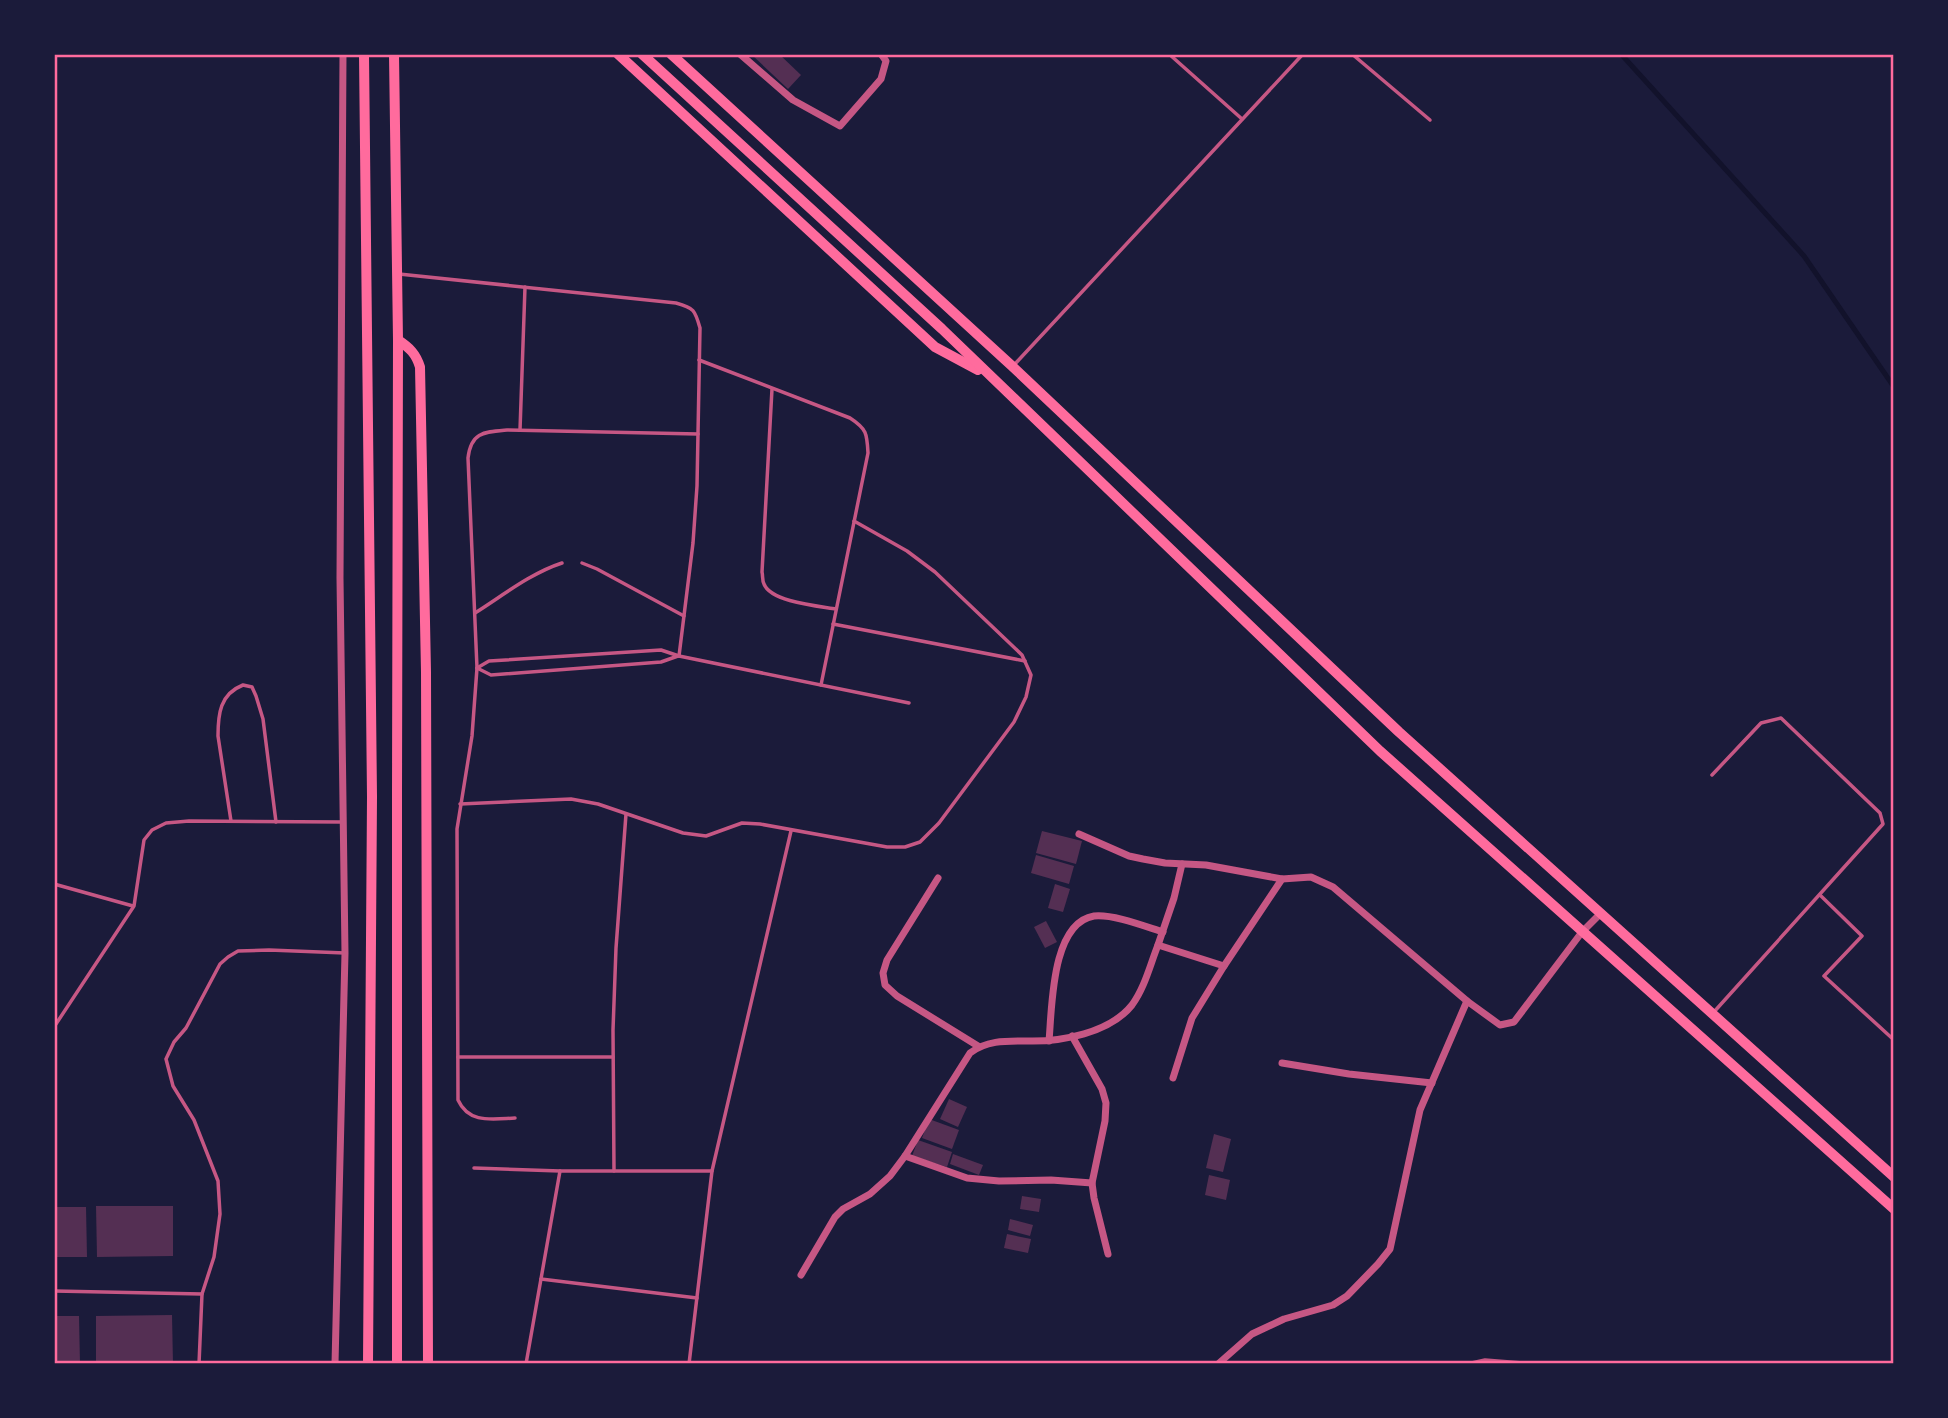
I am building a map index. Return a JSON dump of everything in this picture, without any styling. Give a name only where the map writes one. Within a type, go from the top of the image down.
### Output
[{"type":"main road","points":[[364,54],[372,797],[368,1364]]},
{"type":"main road","points":[[394,54],[398,340],[397,1364]]},
{"type":"main road","points":[[618,54],[935,346],[990,377]]},
{"type":"main road","points":[[642,54],[942,329],[1380,751],[1894,1209]]},
{"type":"main road","points":[[671,54],[1013,366],[1399,732],[1894,1177]]},
{"type":"main road","points":[[398,340],[416,355],[420,367],[426,660],[428,1364]]},
{"type":"street","points":[[335,1364],[345,953],[340,578],[343,54]]},
{"type":"street","points":[[740,54],[793,100],[840,126],[881,79],[886,61],[881,54]]},
{"type":"street","points":[[1079,834],[1129,856],[1164,863],[1206,865],[1282,879],[1311,877],[1333,887],[1467,1001],[1500,1025],[1514,1022],[1582,932],[1601,913]]},
{"type":"street","points":[[802,1275],[835,1217],[870,1194],[890,1176],[970,1052],[987,1043],[1049,1041],[1096,1030],[1119,1018],[1132,1004],[1146,978],[1163,932],[1182,864]]},
{"type":"street","points":[[938,878],[887,960],[883,974],[885,985],[897,996],[978,1046]]},
{"type":"street","points":[[1173,1078],[1192,1018],[1282,879]]},
{"type":"street","points":[[1049,1041],[1055,968],[1069,934],[1080,921],[1095,916],[1118,919],[1163,932]]},
{"type":"street","points":[[1157,945],[1224,967]]},
{"type":"street","points":[[1218,1364],[1252,1334],[1284,1319],[1333,1306],[1347,1296],[1390,1249],[1420,1110],[1467,1001]]},
{"type":"street","points":[[1072,1036],[1102,1089],[1106,1103],[1105,1121],[1092,1182],[1108,1254]]},
{"type":"street","points":[[1282,1063],[1432,1083]]},
{"type":"street","points":[[905,1156],[967,1178],[1092,1182]]},
{"type":"lane","points":[[1170,54],[1242,119]]},
{"type":"lane","points":[[1013,366],[1303,54]]},
{"type":"lane","points":[[1352,54],[1430,120]]},
{"type":"lane","points":[[397,274],[676,303],[689,307],[695,313],[700,328],[697,486],[679,656]]},
{"type":"lane","points":[[520,430],[526,287]]},
{"type":"lane","points":[[699,360],[850,418],[862,426],[867,435],[868,453],[821,685]]},
{"type":"lane","points":[[772,388],[762,572],[764,584],[780,598],[836,609]]},
{"type":"lane","points":[[515,1118],[486,1119],[472,1116],[462,1110],[458,1100],[457,829],[471,736],[477,668],[469,446],[478,436],[489,431],[698,434]]},
{"type":"lane","points":[[460,804],[571,799],[598,804],[683,833],[706,835],[742,822],[887,847],[905,847],[920,842],[939,823],[1014,722],[1026,697],[1031,675],[1022,655],[934,572],[907,551],[854,521]]},
{"type":"lane","points":[[475,613],[535,575],[562,563]]},
{"type":"lane","points":[[582,563],[684,617]]},
{"type":"lane","points":[[833,624],[1025,661]]},
{"type":"lane","points":[[477,668],[489,661],[662,650],[679,656],[909,703]]},
{"type":"lane","points":[[477,668],[491,675],[661,662],[679,656]]},
{"type":"lane","points":[[230,821],[218,723],[221,705],[228,694],[243,685],[252,687],[263,719],[276,822]]},
{"type":"lane","points":[[1712,775],[1761,723],[1781,718],[1880,813],[1883,824],[1712,1015]]},
{"type":"lane","points":[[614,1171],[613,1057],[626,814]]},
{"type":"lane","points":[[54,1027],[134,906],[144,840],[152,830],[166,823],[189,821],[343,822]]},
{"type":"lane","points":[[689,1364],[712,1171],[791,831]]},
{"type":"lane","points":[[54,884],[134,906]]},
{"type":"lane","points":[[1820,895],[1862,936],[1824,976],[1894,1040]]},
{"type":"lane","points":[[199,1364],[202,1294],[215,1256],[220,1214],[218,1181],[194,1120],[173,1086],[166,1059],[220,964],[238,951],[345,953]]},
{"type":"lane","points":[[458,1057],[613,1057]]},
{"type":"lane","points":[[474,1168],[712,1171]]},
{"type":"lane","points":[[526,1364],[560,1171]]},
{"type":"lane","points":[[541,1279],[697,1298]]},
{"type":"lane","points":[[54,1291],[202,1294]]},
{"type":"lane","points":[[1467,1364],[1485,1360],[1537,1364]]},
{"type":"building","points":[[751,54],[779,54],[801,75],[788,89]]},
{"type":"building","points":[[1042,831],[1082,841],[1076,864],[1036,853]]},
{"type":"building","points":[[1036,855],[1074,866],[1069,884],[1031,873]]},
{"type":"building","points":[[1055,884],[1070,889],[1063,912],[1048,908]]},
{"type":"building","points":[[1046,921],[1057,942],[1045,948],[1034,927]]},
{"type":"building","points":[[949,1099],[967,1107],[958,1127],[940,1119]]},
{"type":"building","points":[[929,1119],[959,1130],[952,1149],[922,1138]]},
{"type":"building","points":[[1214,1134],[1231,1139],[1223,1172],[1206,1168]]},
{"type":"building","points":[[918,1140],[952,1152],[947,1167],[912,1156]]},
{"type":"building","points":[[953,1154],[983,1165],[979,1175],[950,1164]]},
{"type":"building","points":[[1209,1175],[1230,1180],[1226,1200],[1205,1195]]},
{"type":"building","points":[[1022,1196],[1041,1199],[1039,1212],[1020,1209]]},
{"type":"building","points":[[96,1206],[173,1206],[173,1256],[97,1257]]},
{"type":"building","points":[[54,1207],[86,1207],[87,1257],[54,1257]]},
{"type":"building","points":[[1010,1219],[1033,1225],[1030,1236],[1008,1230]]},
{"type":"building","points":[[1007,1234],[1031,1239],[1028,1253],[1004,1248]]},
{"type":"building","points":[[172,1315],[173,1364],[96,1364],[96,1316]]},
{"type":"building","points":[[54,1316],[79,1316],[80,1364],[54,1364]]},
{"type":"waterway","points":[[1621,54],[1804,256],[1894,387]]}]
